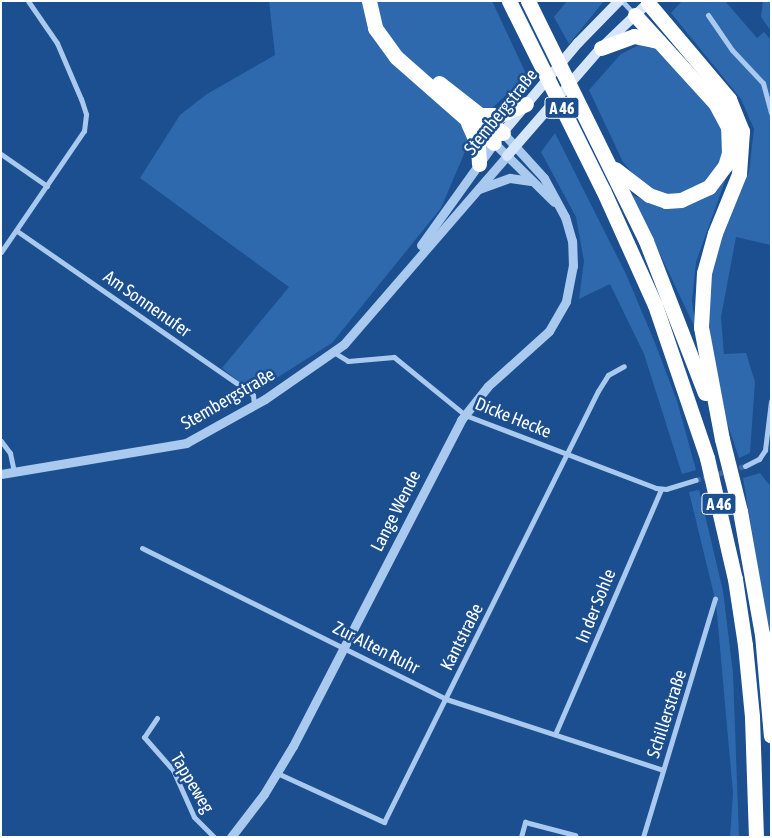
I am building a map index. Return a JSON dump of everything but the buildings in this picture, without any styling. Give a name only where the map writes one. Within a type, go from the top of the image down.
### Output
[{"type":"highway","points":[[369,1],[374,24],[384,42],[415,75],[465,117],[498,138]]},
{"type":"highway","points":[[379,1],[383,27],[392,42],[414,64],[481,114],[498,138]]},
{"type":"highway","name":"A 46","points":[[508,1],[603,190],[672,349],[707,458],[722,517],[745,645],[753,744],[756,837]]},
{"type":"highway","points":[[648,2],[729,99],[742,131],[739,174],[709,251],[701,300],[706,356],[722,439]]},
{"type":"highway","name":"A 46","points":[[531,6],[607,161],[671,301],[722,439],[740,511],[762,634],[771,736]]},
{"type":"highway","points":[[607,161],[640,190],[666,200],[687,199],[701,193],[725,166],[730,137],[724,118],[708,94],[635,15]]},
{"type":"highway","points":[[601,48],[634,36],[658,41]]},
{"type":"highway","points":[[481,114],[500,114],[526,104]]},
{"type":"highway","points":[[465,117],[478,145],[479,164]]},
{"type":"main road","name":"Stembergstraße","points":[[498,138],[526,104],[621,1]]},
{"type":"main road","name":"Stembergstraße","points":[[507,156],[601,48],[648,2]]},
{"type":"street","points":[[1,252],[84,132],[86,114],[57,43],[28,1]]},
{"type":"street","points":[[621,1],[635,15]]},
{"type":"street","points":[[708,15],[732,50],[763,83],[771,112]]},
{"type":"street","name":"Lange Wende","points":[[231,837],[277,773],[465,414],[488,386],[541,340],[561,313],[573,266],[572,241],[560,208],[544,178],[516,146],[498,138]]},
{"type":"street","name":"Lange Wende","points":[[498,138],[507,156],[560,208]]},
{"type":"street","name":"Stembergstraße","points":[[400,276],[498,138]]},
{"type":"street","points":[[1,154],[47,186]]},
{"type":"street","name":"Stembergstraße","points":[[1,474],[176,446],[194,440],[254,405],[335,353],[400,276],[507,156]]},
{"type":"street","points":[[476,190],[510,178],[532,181]]},
{"type":"street","name":"Am Sonnenufer","points":[[17,231],[241,386],[253,395],[254,405]]},
{"type":"street","name":"Dicke Hecke","points":[[335,353],[348,361],[384,356],[399,359],[465,414],[661,489]]},
{"type":"street","name":"Kantstraße","points":[[277,773],[384,822],[605,378],[624,366]]},
{"type":"street","points":[[745,466],[759,459],[765,450],[771,401]]},
{"type":"street","points":[[1,441],[10,453],[14,472]]},
{"type":"street","points":[[661,489],[696,480]]},
{"type":"street","name":"In der Sohle","points":[[556,732],[661,489]]},
{"type":"street","name":"Zur Alten Ruhr","points":[[142,548],[446,699],[556,732],[663,770]]},
{"type":"street","name":"Schillerstraße","points":[[642,837],[715,599]]},
{"type":"street","name":"Tappeweg","points":[[157,718],[144,737],[173,770],[194,817],[214,837]]},
{"type":"street","points":[[521,837],[525,822],[575,835]]},
{"type":"shaded area","points":[[269,1],[492,1],[527,76],[490,110],[470,140],[441,208],[332,343],[253,393],[222,368],[289,287],[140,178],[180,115],[207,94],[275,55]]},
{"type":"shaded area","points":[[567,1],[604,1],[569,44],[554,17]]},
{"type":"shaded area","points":[[682,1],[725,1],[757,38],[764,32],[771,40],[771,245],[736,237],[721,317],[724,354],[746,353],[755,382],[750,453],[739,458],[723,411],[713,362],[709,321],[711,271],[722,233],[749,172],[754,129],[741,99],[671,13]]},
{"type":"shaded area","points":[[763,1],[771,1],[771,31],[761,17]]},
{"type":"shaded area","points":[[639,45],[650,48],[653,45],[707,99],[721,123],[724,154],[704,185],[673,195],[650,188],[635,176],[623,162],[589,90],[621,54]]},
{"type":"shaded area","points":[[555,133],[626,274],[655,343],[677,401],[696,470],[682,474],[644,354],[610,284],[579,299],[584,261],[576,217],[541,152]]},
{"type":"shaded area","points":[[730,167],[696,262],[692,301],[696,330],[632,195],[667,208],[690,205],[708,196]]},
{"type":"shaded area","points":[[760,473],[771,487],[771,647],[743,478]]},
{"type":"shaded area","points":[[699,490],[723,591],[733,673],[739,837],[730,837],[733,793],[716,603],[689,492]]},
{"type":"tunnel","points":[[696,480],[745,466]]}]
